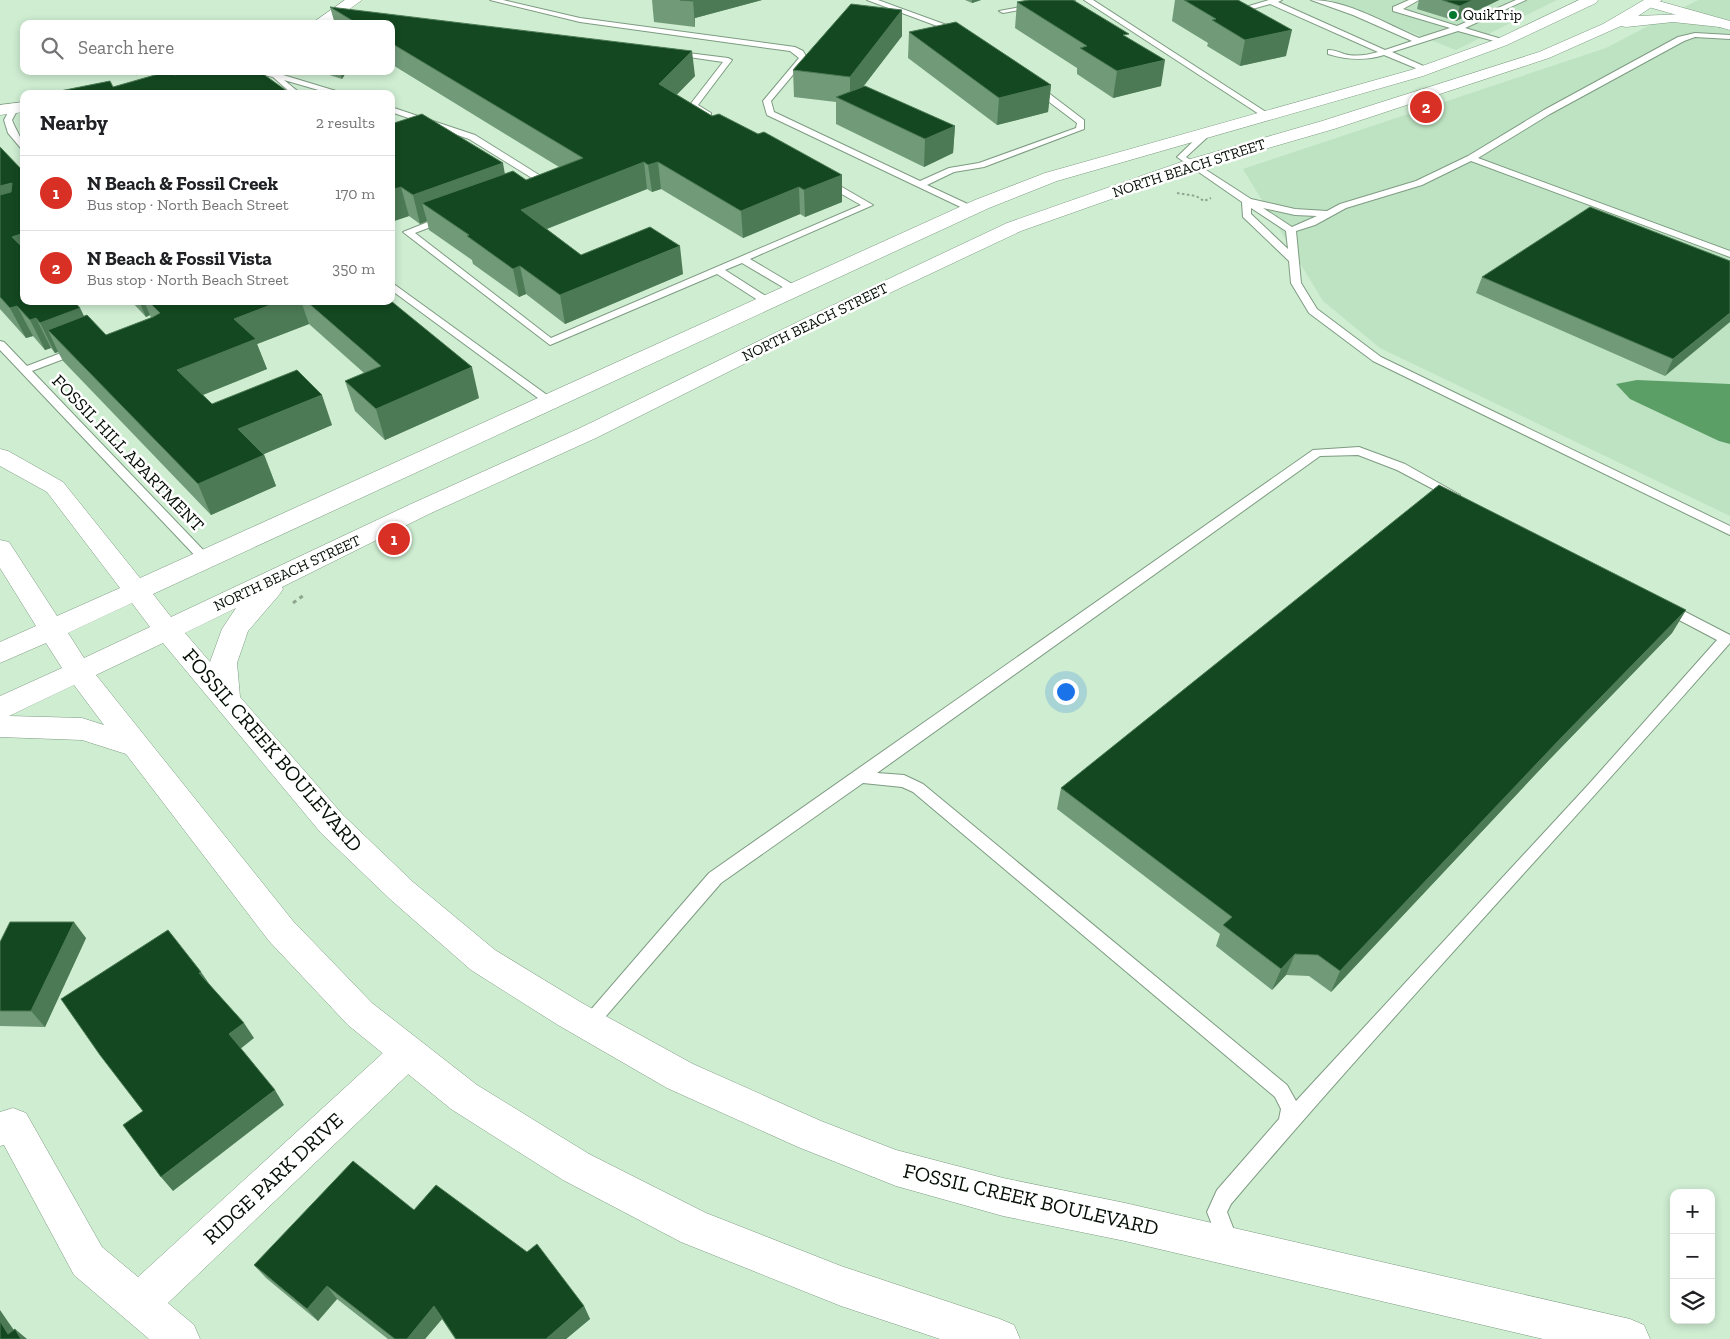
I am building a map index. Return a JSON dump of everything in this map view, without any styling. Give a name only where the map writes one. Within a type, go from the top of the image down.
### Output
[{"type":"main road","points":[[327,20],[342,13],[355,0]]},
{"type":"main road","name":"NORTH BEACH STREET","points":[[0,653],[970,209],[1051,177],[1265,114],[1424,70],[1502,42],[1591,0]]},
{"type":"main road","points":[[1684,0],[1727,19]]},
{"type":"main road","points":[[1649,1],[1727,19]]},
{"type":"main road","name":"NORTH BEACH STREET","points":[[0,708],[287,574],[420,509],[588,433],[772,342],[1014,227],[1193,164],[1328,125],[1544,55],[1608,27],[1649,1]]},
{"type":"main road","points":[[1713,6],[1727,19]]},
{"type":"main road","points":[[1608,27],[1644,18],[1727,19]]},
{"type":"main road","points":[[1424,70],[1456,84]]},
{"type":"main road","points":[[772,342],[789,320],[806,305],[795,290]]},
{"type":"main road","name":"FOSSIL CREEK BOULEVARD","points":[[0,456],[55,487],[167,630],[332,824],[402,891],[482,960],[588,1025],[680,1076],[811,1135],[896,1168],[1003,1197],[1230,1246],[1630,1339]]},
{"type":"main road","points":[[0,548],[50,630],[78,671],[281,931],[360,1014],[408,1052],[464,1096],[576,1167],[694,1228],[841,1286],[1000,1339]]},
{"type":"main road","points":[[226,699],[223,662],[234,629],[249,610],[287,574]]},
{"type":"main road","points":[[0,726],[82,730],[137,746]]},
{"type":"main road","name":"RIDGE PARK DRIVE","points":[[138,1304],[408,1052]]},
{"type":"main road","points":[[0,1130],[13,1124],[88,1261],[180,1339]]},
{"type":"lane","points":[[494,0],[589,22],[792,49],[800,52],[803,58],[767,101],[770,113],[970,209]]},
{"type":"lane","points":[[872,0],[960,31],[968,37]]},
{"type":"lane","points":[[1003,11],[1071,0]]},
{"type":"lane","points":[[1088,0],[1265,114]]},
{"type":"lane","points":[[1315,0],[1342,13],[1368,20],[1419,41]]},
{"type":"lane","points":[[1415,0],[1396,9],[1502,42]]},
{"type":"lane","points":[[1331,52],[1355,58],[1388,52],[1458,28],[1522,0]]},
{"type":"lane","points":[[1258,18],[1243,9],[1275,1],[1424,70]]},
{"type":"lane","points":[[1291,230],[1312,223],[1343,206],[1419,183],[1470,158],[1547,112],[1681,39],[1695,35],[1730,37]]},
{"type":"lane","points":[[669,53],[728,60],[693,106],[718,122]]},
{"type":"lane","points":[[270,75],[291,90]]},
{"type":"lane","points":[[276,75],[328,90]]},
{"type":"lane","points":[[919,185],[952,170],[981,165],[1080,129],[1081,122],[1028,82]]},
{"type":"lane","points":[[13,109],[8,120],[12,133],[20,144]]},
{"type":"lane","points":[[395,110],[472,137],[547,183],[538,186]]},
{"type":"lane","points":[[424,131],[440,126]]},
{"type":"lane","points":[[1210,130],[1182,157],[1291,230]]},
{"type":"lane","points":[[1470,158],[1730,254]]},
{"type":"lane","points":[[454,215],[408,232],[550,342],[868,205],[818,177]]},
{"type":"lane","points":[[1247,201],[1295,212],[1328,214]]},
{"type":"lane","points":[[1247,201],[1246,215],[1294,260]]},
{"type":"lane","points":[[1291,230],[1296,282],[1313,311],[1377,359],[1730,531]]},
{"type":"lane","points":[[743,259],[795,290]]},
{"type":"lane","points":[[718,270],[768,302]]},
{"type":"lane","points":[[395,288],[550,402]]},
{"type":"lane","name":"FOSSIL HILL APARTMENT","points":[[0,344],[205,559]]},
{"type":"lane","name":"FOSSIL HILL APARTMENT","points":[[25,370],[88,345]]},
{"type":"lane","points":[[588,1025],[715,878],[1317,453],[1359,451],[1401,467],[1462,500]]},
{"type":"lane","points":[[1230,1246],[1217,1212],[1224,1197],[1288,1123],[1593,789],[1726,639],[1656,602]]},
{"type":"lane","points":[[860,777],[879,777],[904,781],[918,788],[1282,1091],[1290,1108],[1288,1123]]},
{"type":"shaded area","points":[[1329,0],[1557,0],[1456,50]]},
{"type":"shaded area","points":[[1698,0],[1730,0],[1730,516],[1380,348],[1323,301],[1243,169],[1606,48]]},
{"type":"shaded area","points":[[1637,380],[1730,384],[1730,444],[1719,441],[1630,399],[1616,384]]},
{"type":"building","points":[[1029,0],[1073,0],[1129,34],[1123,35],[1165,60],[1117,71],[1080,48],[1087,46],[1017,2]]},
{"type":"building","points":[[1184,0],[1238,0],[1292,30],[1245,40],[1212,20],[1216,19]]},
{"type":"building","points":[[1442,0],[1473,0],[1460,6]]},
{"type":"building","points":[[851,4],[902,10],[850,77],[793,70]]},
{"type":"building","points":[[330,7],[692,51],[659,84],[712,116],[719,114],[758,134],[764,132],[842,175],[804,190],[799,187],[741,211],[658,162],[648,165],[644,162],[521,210],[581,255],[650,227],[680,246],[560,295],[520,266],[513,269],[467,236],[469,235],[422,203],[513,171],[526,180],[583,158],[395,45],[395,20],[351,20]]},
{"type":"building","points":[[956,22],[1051,85],[999,98],[909,32]]},
{"type":"building","points":[[155,75],[265,75],[285,90],[65,90],[110,81],[113,87]]},
{"type":"building","points":[[865,86],[955,126],[925,139],[836,97]]},
{"type":"building","points":[[422,114],[503,163],[413,195],[401,187],[395,189],[395,123]]},
{"type":"building","points":[[0,147],[20,168],[20,234],[12,237],[20,245],[20,305],[77,305],[80,308],[40,323],[36,318],[30,320],[17,306],[10,308],[0,297],[0,195],[11,192],[12,183],[0,186]]},
{"type":"building","points":[[1590,207],[1730,261],[1730,313],[1673,359],[1482,277]]},
{"type":"building","points":[[395,304],[472,367],[376,409],[345,381],[381,366],[311,305]]},
{"type":"building","points":[[152,305],[271,305],[234,319],[256,339],[177,370],[212,404],[297,370],[322,395],[238,429],[264,455],[198,484],[48,330],[87,315],[106,335],[160,313]]},
{"type":"building","points":[[1439,485],[1686,610],[1561,738],[1340,971],[1318,955],[1295,954],[1281,969],[1223,925],[1232,917],[1061,788]]},
{"type":"building","points":[[10,922],[74,922],[31,1011],[0,1011],[0,942]]},
{"type":"building","points":[[168,930],[201,972],[199,973],[244,1023],[229,1034],[275,1090],[161,1177],[123,1125],[143,1111],[100,1055],[61,999]]},
{"type":"building","points":[[353,1161],[414,1210],[436,1185],[527,1252],[537,1244],[584,1306],[546,1339],[456,1339],[434,1306],[407,1339],[395,1339],[327,1286],[307,1309],[254,1265]]},
{"type":"building","points":[[0,1321],[8,1334],[15,1329],[21,1339],[0,1339]]},
{"type":"place","name":"QuikTrip","points":[[1453,15]]},
{"type":"place","name":"N Beach & Fossil Vista","points":[[1426,107]]},
{"type":"place","name":"N Beach & Fossil Creek","points":[[394,539]]}]
